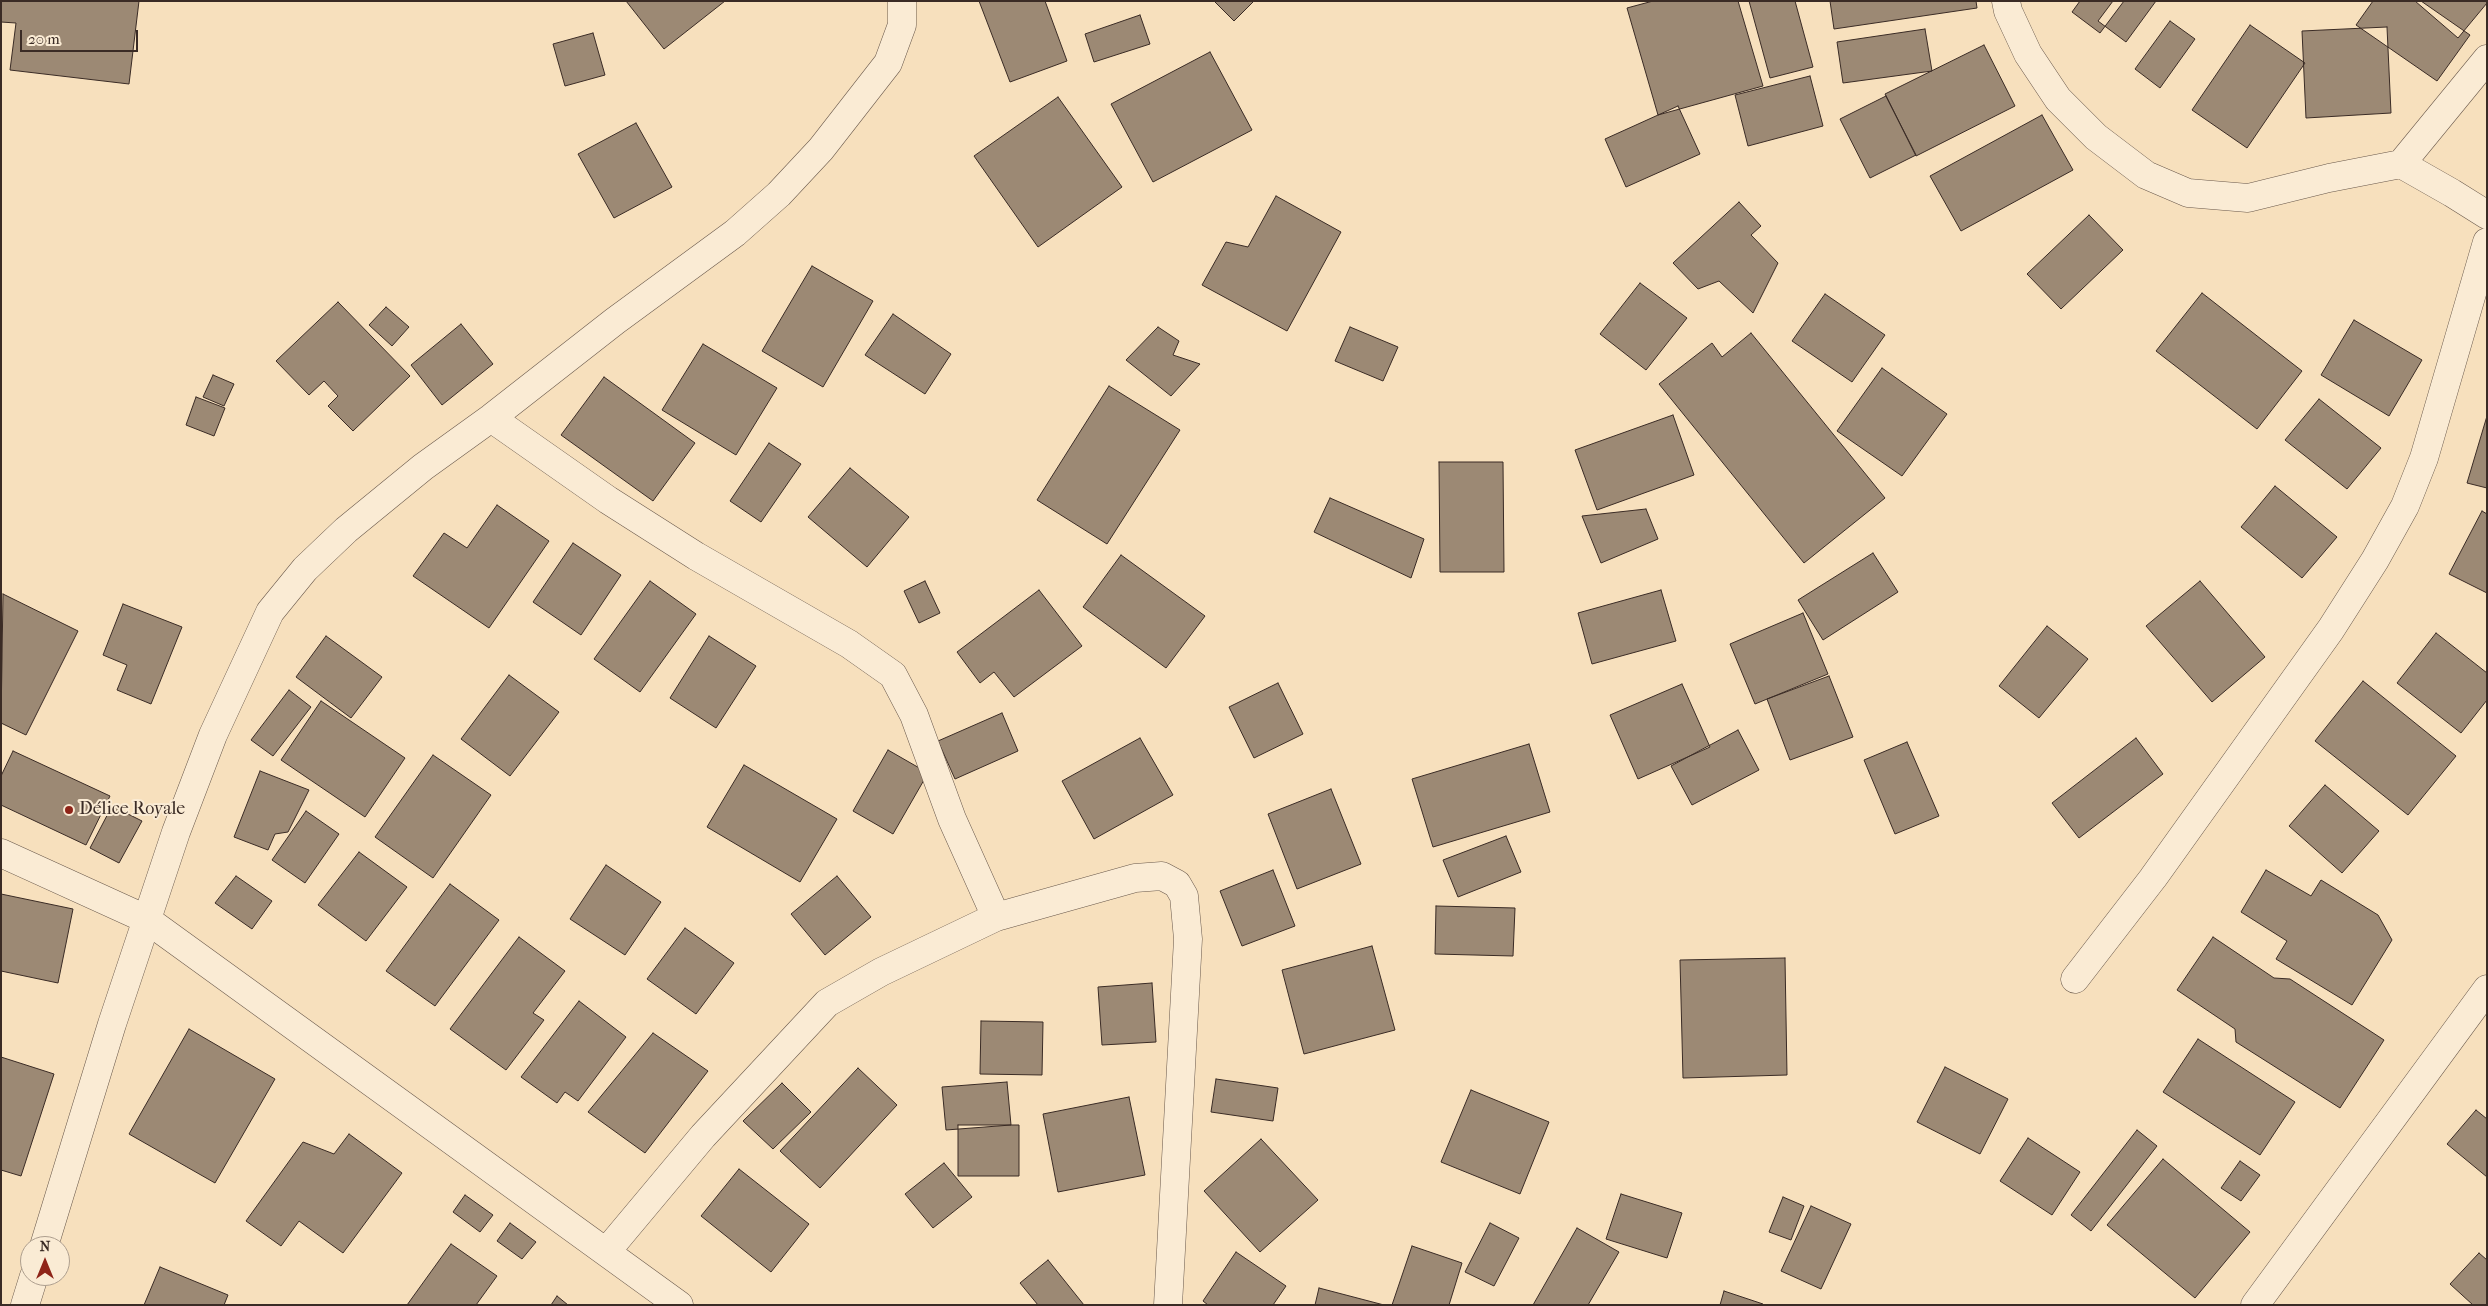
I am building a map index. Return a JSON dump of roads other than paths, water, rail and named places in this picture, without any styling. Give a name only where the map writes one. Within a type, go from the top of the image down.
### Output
[{"type":"street","points":[[47,1236],[146,918],[213,735],[270,612],[306,568],[346,530],[423,467],[491,418],[615,321],[735,233],[778,194],[821,149],[888,63],[902,25],[902,1]]},
{"type":"street","points":[[2006,1],[2008,11],[2028,54],[2058,99],[2096,137],[2146,175],[2188,193],[2248,198],[2329,178],[2401,164],[2487,60]]},
{"type":"street","points":[[2401,164],[2452,192],[2487,215]]},
{"type":"street","points":[[2075,979],[2153,878],[2331,629],[2405,506],[2424,458],[2487,242]]},
{"type":"street","points":[[491,418],[608,500],[696,556],[849,644],[893,676],[914,715],[959,837],[996,917]]},
{"type":"street","points":[[1,852],[146,918],[679,1305]]},
{"type":"street","points":[[606,1252],[703,1136],[827,1003],[915,955],[996,917],[1136,878],[1162,876],[1177,884],[1184,896],[1188,939],[1168,1305]]},
{"type":"street","points":[[2255,1305],[2487,989]]},
{"type":"street","points":[[25,1305],[31,1286]]},
{"type":"place","name":"Délice Royale","points":[[69,810]]}]
